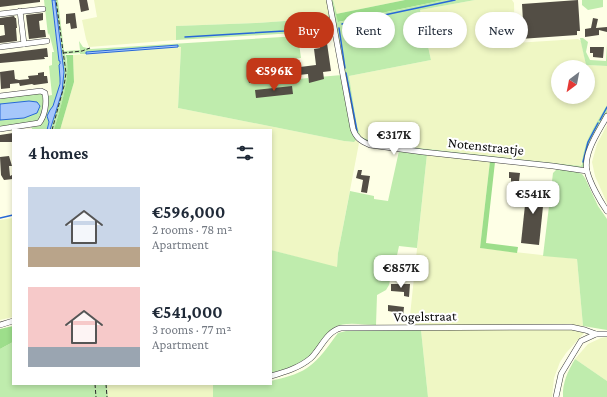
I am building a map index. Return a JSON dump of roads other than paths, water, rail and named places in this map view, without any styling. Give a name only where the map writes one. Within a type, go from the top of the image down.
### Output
[{"type":"street","name":"Notenstraatje","points":[[329,0],[352,129],[355,135],[362,141],[370,144],[423,152],[587,171]]},
{"type":"street","points":[[0,14],[43,9]]},
{"type":"street","points":[[20,11],[24,44]]},
{"type":"street","points":[[0,47],[47,41]]},
{"type":"street","points":[[0,96],[41,91],[45,93],[46,104],[39,124],[0,129]]},
{"type":"street","points":[[607,116],[591,146],[587,171],[599,198],[607,211]]},
{"type":"street","points":[[0,324],[12,322]]},
{"type":"street","name":"Vogelstraat","points":[[272,376],[291,370],[309,359],[334,329],[341,328],[571,327],[596,334]]},
{"type":"street","points":[[556,397],[561,374],[581,341],[596,334],[607,334]]},
{"type":"water","points":[[52,0],[55,0],[64,72],[62,92],[50,129],[47,129],[49,122],[47,116],[53,106],[60,84]]},
{"type":"water","points":[[178,45],[178,47],[86,54],[86,52]]},
{"type":"water","points":[[29,101],[37,102],[40,106],[37,113],[24,118],[0,120],[0,104]]},
{"type":"waterway","points":[[395,13],[455,0]]},
{"type":"waterway","points":[[339,28],[345,68]]},
{"type":"waterway","points":[[185,37],[284,31]]},
{"type":"waterway","points":[[346,73],[357,131]]},
{"type":"waterway","points":[[600,120],[607,107]]},
{"type":"waterway","points":[[583,162],[588,142],[598,123]]},
{"type":"waterway","points":[[0,218],[12,215]]}]
